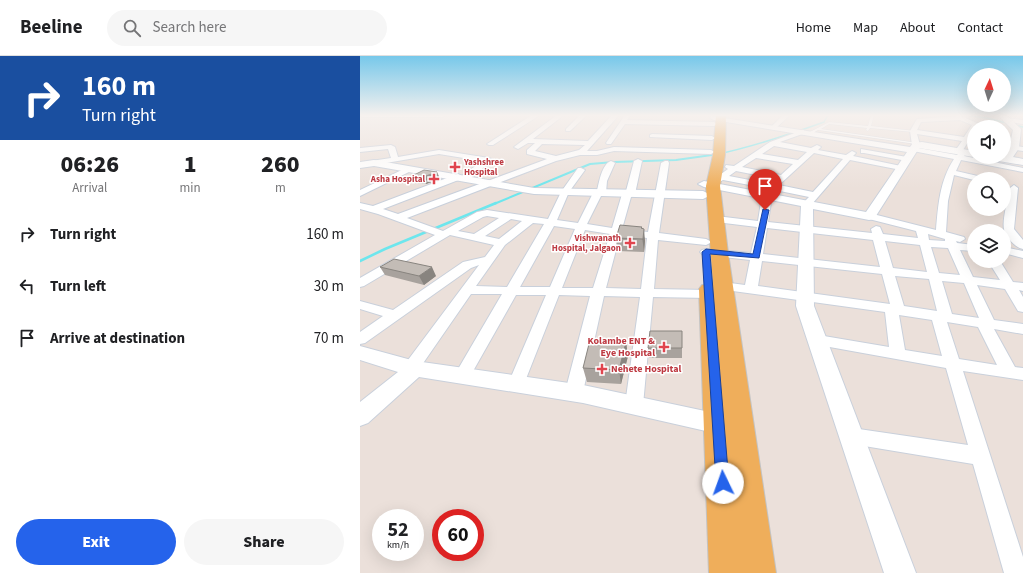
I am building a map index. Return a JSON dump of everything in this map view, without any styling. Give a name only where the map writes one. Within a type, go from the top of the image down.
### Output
[{"type":"main road","points":[[710,249],[716,219],[716,139]]},
{"type":"main road","points":[[716,139],[716,163],[710,249],[757,573]]},
{"type":"main road","points":[[716,290],[719,424],[728,573]]},
{"type":"street","points":[[491,144],[499,139]]},
{"type":"street","points":[[518,147],[530,139]]},
{"type":"street","points":[[582,153],[595,139]]},
{"type":"street","points":[[609,143],[612,139]]},
{"type":"street","points":[[746,161],[772,143],[782,139]]},
{"type":"street","points":[[789,139],[847,158],[911,152]]},
{"type":"street","points":[[864,139],[911,152]]},
{"type":"street","points":[[864,139],[851,149],[847,158],[811,199],[807,228],[806,306],[900,573]]},
{"type":"street","points":[[911,152],[912,139]]},
{"type":"street","points":[[960,139],[966,140],[951,172],[943,194],[947,239],[968,280],[986,323],[1017,373]]},
{"type":"street","points":[[651,140],[716,163],[768,193],[811,199],[871,217],[921,229],[967,246]]},
{"type":"street","points":[[527,141],[591,144]]},
{"type":"street","points":[[540,142],[529,151],[554,158]]},
{"type":"street","points":[[537,154],[558,148],[566,142]]},
{"type":"street","points":[[772,143],[814,147]]},
{"type":"street","points":[[871,217],[911,152],[922,144],[967,155]]},
{"type":"street","points":[[360,150],[391,147],[395,159]]},
{"type":"street","points":[[764,149],[814,147]]},
{"type":"street","points":[[751,289],[768,193],[814,147]]},
{"type":"street","points":[[1011,156],[1019,148]]},
{"type":"street","points":[[397,218],[554,158],[582,153],[597,153],[614,149],[716,163],[782,178]]},
{"type":"street","points":[[851,149],[911,152]]},
{"type":"street","points":[[360,165],[439,152],[489,160],[461,178],[360,213]]},
{"type":"street","points":[[960,154],[967,154]]},
{"type":"street","points":[[755,155],[799,163]]},
{"type":"street","points":[[574,392],[598,292],[638,161]]},
{"type":"street","points":[[374,163],[534,191],[629,194],[659,194],[716,163],[746,161],[792,170]]},
{"type":"street","points":[[516,384],[581,227],[600,193],[611,162]]},
{"type":"street","points":[[1011,163],[1023,162]]},
{"type":"street","points":[[634,405],[653,236],[665,163]]},
{"type":"street","points":[[1007,164],[1023,170]]},
{"type":"street","points":[[360,193],[411,169]]},
{"type":"street","points":[[462,376],[551,222],[565,192],[581,170]]},
{"type":"street","points":[[951,172],[967,176]]},
{"type":"street","points":[[962,175],[967,181]]},
{"type":"street","points":[[367,182],[381,183]]},
{"type":"street","points":[[1011,200],[1023,203]]},
{"type":"street","points":[[360,206],[372,208],[439,232],[501,243]]},
{"type":"street","points":[[360,283],[382,271],[439,232],[483,213],[490,213],[616,232],[653,236],[710,249],[756,256],[1008,284],[1023,287]]},
{"type":"street","points":[[475,238],[509,216]]},
{"type":"street","points":[[1009,216],[1009,229],[1012,235],[1023,246]]},
{"type":"street","points":[[871,217],[879,237],[887,270],[894,309],[898,354]]},
{"type":"street","points":[[360,416],[413,368],[501,243],[531,219]]},
{"type":"street","points":[[716,219],[925,242],[947,239],[967,242]]},
{"type":"street","points":[[921,229],[934,276],[952,364],[1016,573]]},
{"type":"street","points":[[1011,252],[1023,255]]},
{"type":"street","points":[[360,339],[467,265],[488,260]]},
{"type":"street","points":[[998,268],[1023,308]]},
{"type":"street","points":[[360,273],[382,271]]},
{"type":"street","points":[[467,290],[646,292],[751,289],[1023,329]]},
{"type":"street","points":[[360,305],[395,315]]},
{"type":"street","points":[[818,340],[952,364],[1017,373]]},
{"type":"street","points":[[360,353],[413,368],[574,392],[719,424]]},
{"type":"street","points":[[852,436],[980,456]]},
{"type":"building","points":[[424,170],[437,172],[423,177],[412,176]]},
{"type":"building","points":[[620,225],[642,227],[641,228],[644,229],[643,239],[616,238]]},
{"type":"building","points":[[394,259],[432,267],[419,276],[380,267]]},
{"type":"building","points":[[650,331],[682,331],[682,348],[648,348]]},
{"type":"building","points":[[597,341],[626,342],[619,370],[583,368],[589,344],[595,344]]},
{"type":"waterway","points":[[718,154],[772,139]]},
{"type":"waterway","points":[[494,204],[590,164],[676,160],[718,154]]},
{"type":"waterway","points":[[714,155],[718,154]]},
{"type":"waterway","points":[[360,261],[385,249],[496,203]]},
{"type":"place","name":"Yashshree Hospital","points":[[455,167]]},
{"type":"place","name":"Asha Hospital","points":[[434,179]]},
{"type":"place","name":"Vishwanath Hospital, Jalgaon","points":[[630,243]]},
{"type":"place","name":"Kolambe ENT & Eye Hospital","points":[[664,347]]},
{"type":"place","name":"Nehete Hospital","points":[[602,369]]},
{"type":"route","points":[[723,483],[706,252],[756,256],[765,210]]}]
